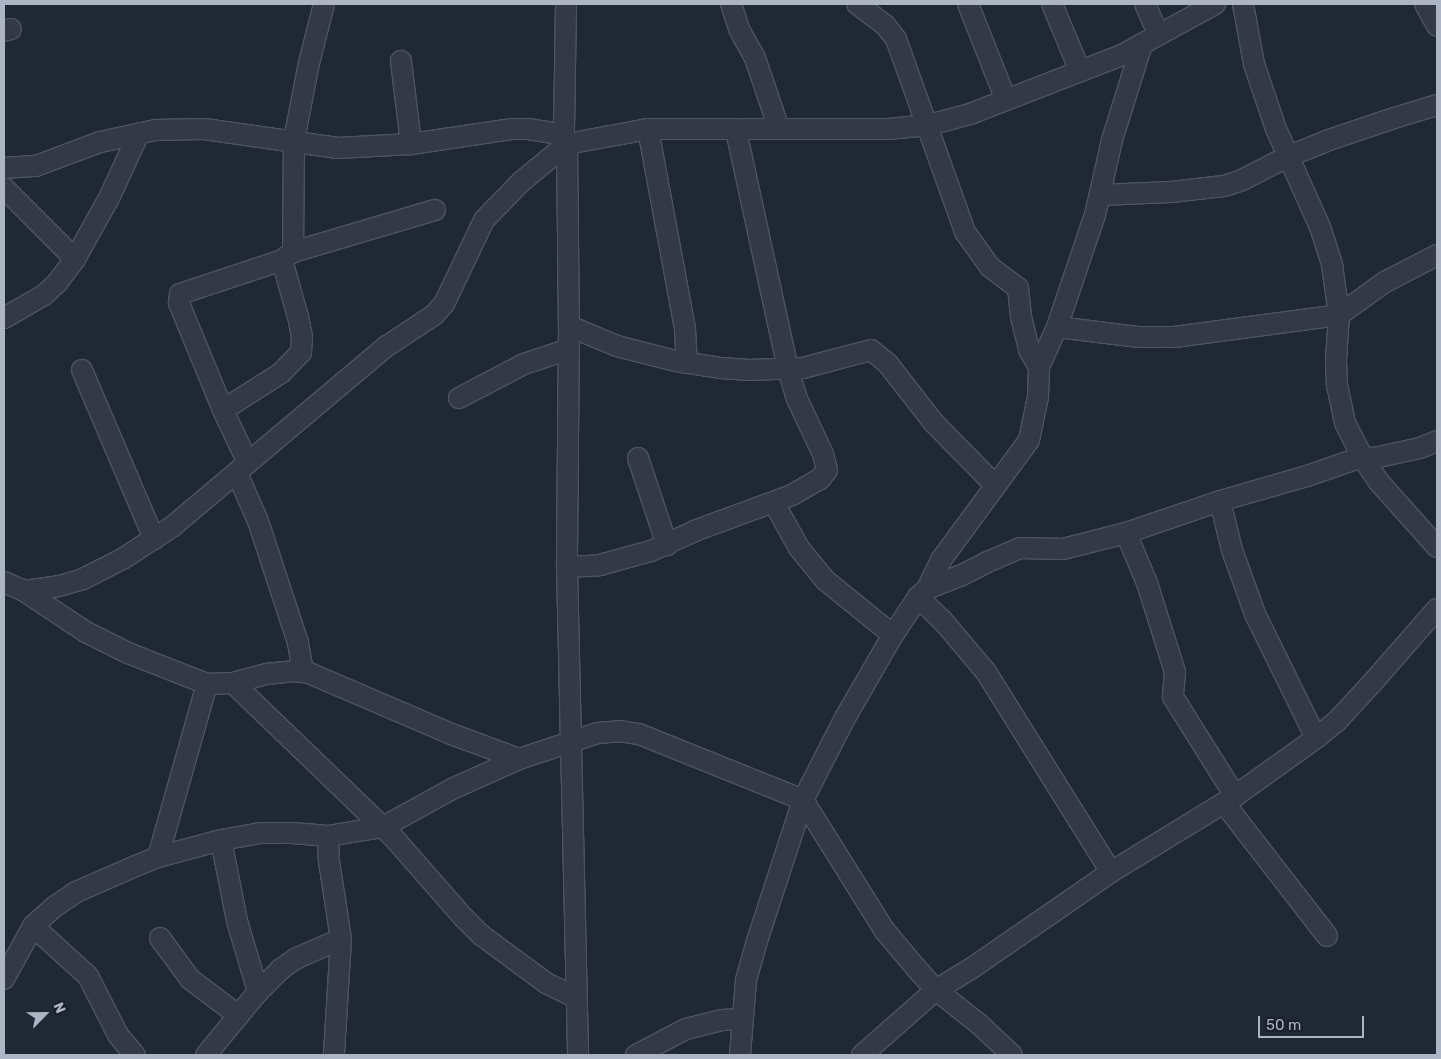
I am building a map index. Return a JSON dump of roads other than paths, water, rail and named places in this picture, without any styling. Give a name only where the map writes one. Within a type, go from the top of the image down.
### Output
[{"type":"street","points":[[223,410],[281,373],[300,352],[302,337],[287,256],[294,140],[309,63],[324,4]]},
{"type":"street","points":[[566,4],[569,326],[568,567],[575,997],[578,1055]]},
{"type":"street","points":[[731,4],[740,31],[754,58],[779,128]]},
{"type":"street","points":[[857,4],[886,24],[896,39],[929,125],[965,232],[990,268],[1018,288],[1021,317],[1029,350],[1040,367]]},
{"type":"street","points":[[968,4],[1006,100]]},
{"type":"street","points":[[1052,4],[1080,71]]},
{"type":"street","points":[[740,1055],[741,1019],[746,980],[804,800],[861,690],[893,635],[922,593],[941,560],[1029,440],[1038,397],[1040,367],[1057,327],[1101,195],[1112,140],[1151,40],[1144,4]]},
{"type":"street","points":[[4,168],[36,166],[100,142],[156,130],[204,129],[294,140],[338,148],[411,144],[511,128],[528,129],[566,140],[648,129],[888,129],[929,125],[970,114],[1080,71],[1151,40],[1215,4]]},
{"type":"street","points":[[1243,4],[1254,64],[1287,157],[1320,227],[1332,265],[1338,315],[1336,360],[1340,408],[1345,423],[1362,458],[1378,482],[1437,547]]},
{"type":"street","points":[[1425,4],[1437,26]]},
{"type":"street","points":[[401,61],[411,144]]},
{"type":"street","points":[[1101,195],[1180,192],[1224,186],[1242,180],[1287,157],[1391,118],[1437,105]]},
{"type":"street","points":[[648,129],[685,328],[687,363]]},
{"type":"street","points":[[568,567],[600,565],[625,560],[667,545],[697,530],[774,503],[811,485],[827,470],[823,454],[797,399],[788,369],[736,130]]},
{"type":"street","points":[[4,318],[44,294],[57,283],[75,259],[110,196],[139,133]]},
{"type":"street","points":[[11,588],[59,586],[82,578],[154,539],[243,468],[387,346],[434,315],[444,304],[484,220],[566,140]]},
{"type":"street","points":[[4,188],[75,259]]},
{"type":"street","points":[[303,672],[298,643],[243,468],[223,410],[179,297],[183,292],[287,256],[435,210]]},
{"type":"street","points":[[1057,327],[1130,336],[1174,337],[1338,315],[1385,282],[1437,255]]},
{"type":"street","points":[[569,326],[618,346],[687,363],[750,370],[817,366],[862,351],[871,350],[879,354],[898,375],[934,422],[983,475],[996,486]]},
{"type":"street","points":[[459,398],[524,364],[569,350]]},
{"type":"street","points":[[82,370],[154,539]]},
{"type":"street","points":[[922,593],[1020,548],[1063,549],[1126,534],[1220,501],[1362,458],[1374,458],[1420,448],[1437,441]]},
{"type":"street","points":[[638,458],[667,545]]},
{"type":"street","points":[[1220,501],[1232,550],[1255,614],[1316,738]]},
{"type":"street","points":[[774,503],[799,548],[825,580],[893,635]]},
{"type":"street","points":[[1126,534],[1149,591],[1175,672],[1173,697],[1230,799],[1327,936]]},
{"type":"street","points":[[11,588],[86,632],[120,649],[207,684],[233,683],[266,674],[309,673],[454,736],[519,759]]},
{"type":"street","points":[[922,593],[986,672],[1111,872]]},
{"type":"street","points":[[862,1055],[936,990],[972,968],[1111,872],[1230,799],[1316,738],[1338,720],[1437,609]]},
{"type":"street","points":[[233,683],[383,827],[481,935],[546,983],[575,997]]},
{"type":"street","points":[[158,857],[207,684]]},
{"type":"street","points":[[4,979],[33,926],[54,907],[76,892],[158,857],[220,840],[259,833],[293,832],[328,836],[383,827],[454,788],[519,759],[572,740],[598,734],[620,732],[639,734],[804,800],[886,930],[936,990],[979,1024],[1012,1055]]},
{"type":"street","points":[[328,836],[329,861],[341,939],[334,1055]]},
{"type":"street","points":[[220,840],[237,921],[258,992]]},
{"type":"street","points":[[33,926],[88,976],[118,1035],[135,1055]]},
{"type":"street","points":[[160,938],[190,979],[239,1016]]},
{"type":"street","points":[[206,1055],[258,992],[281,969],[297,958],[341,939]]},
{"type":"street","points":[[636,1055],[686,1028],[722,1020],[741,1019]]}]
